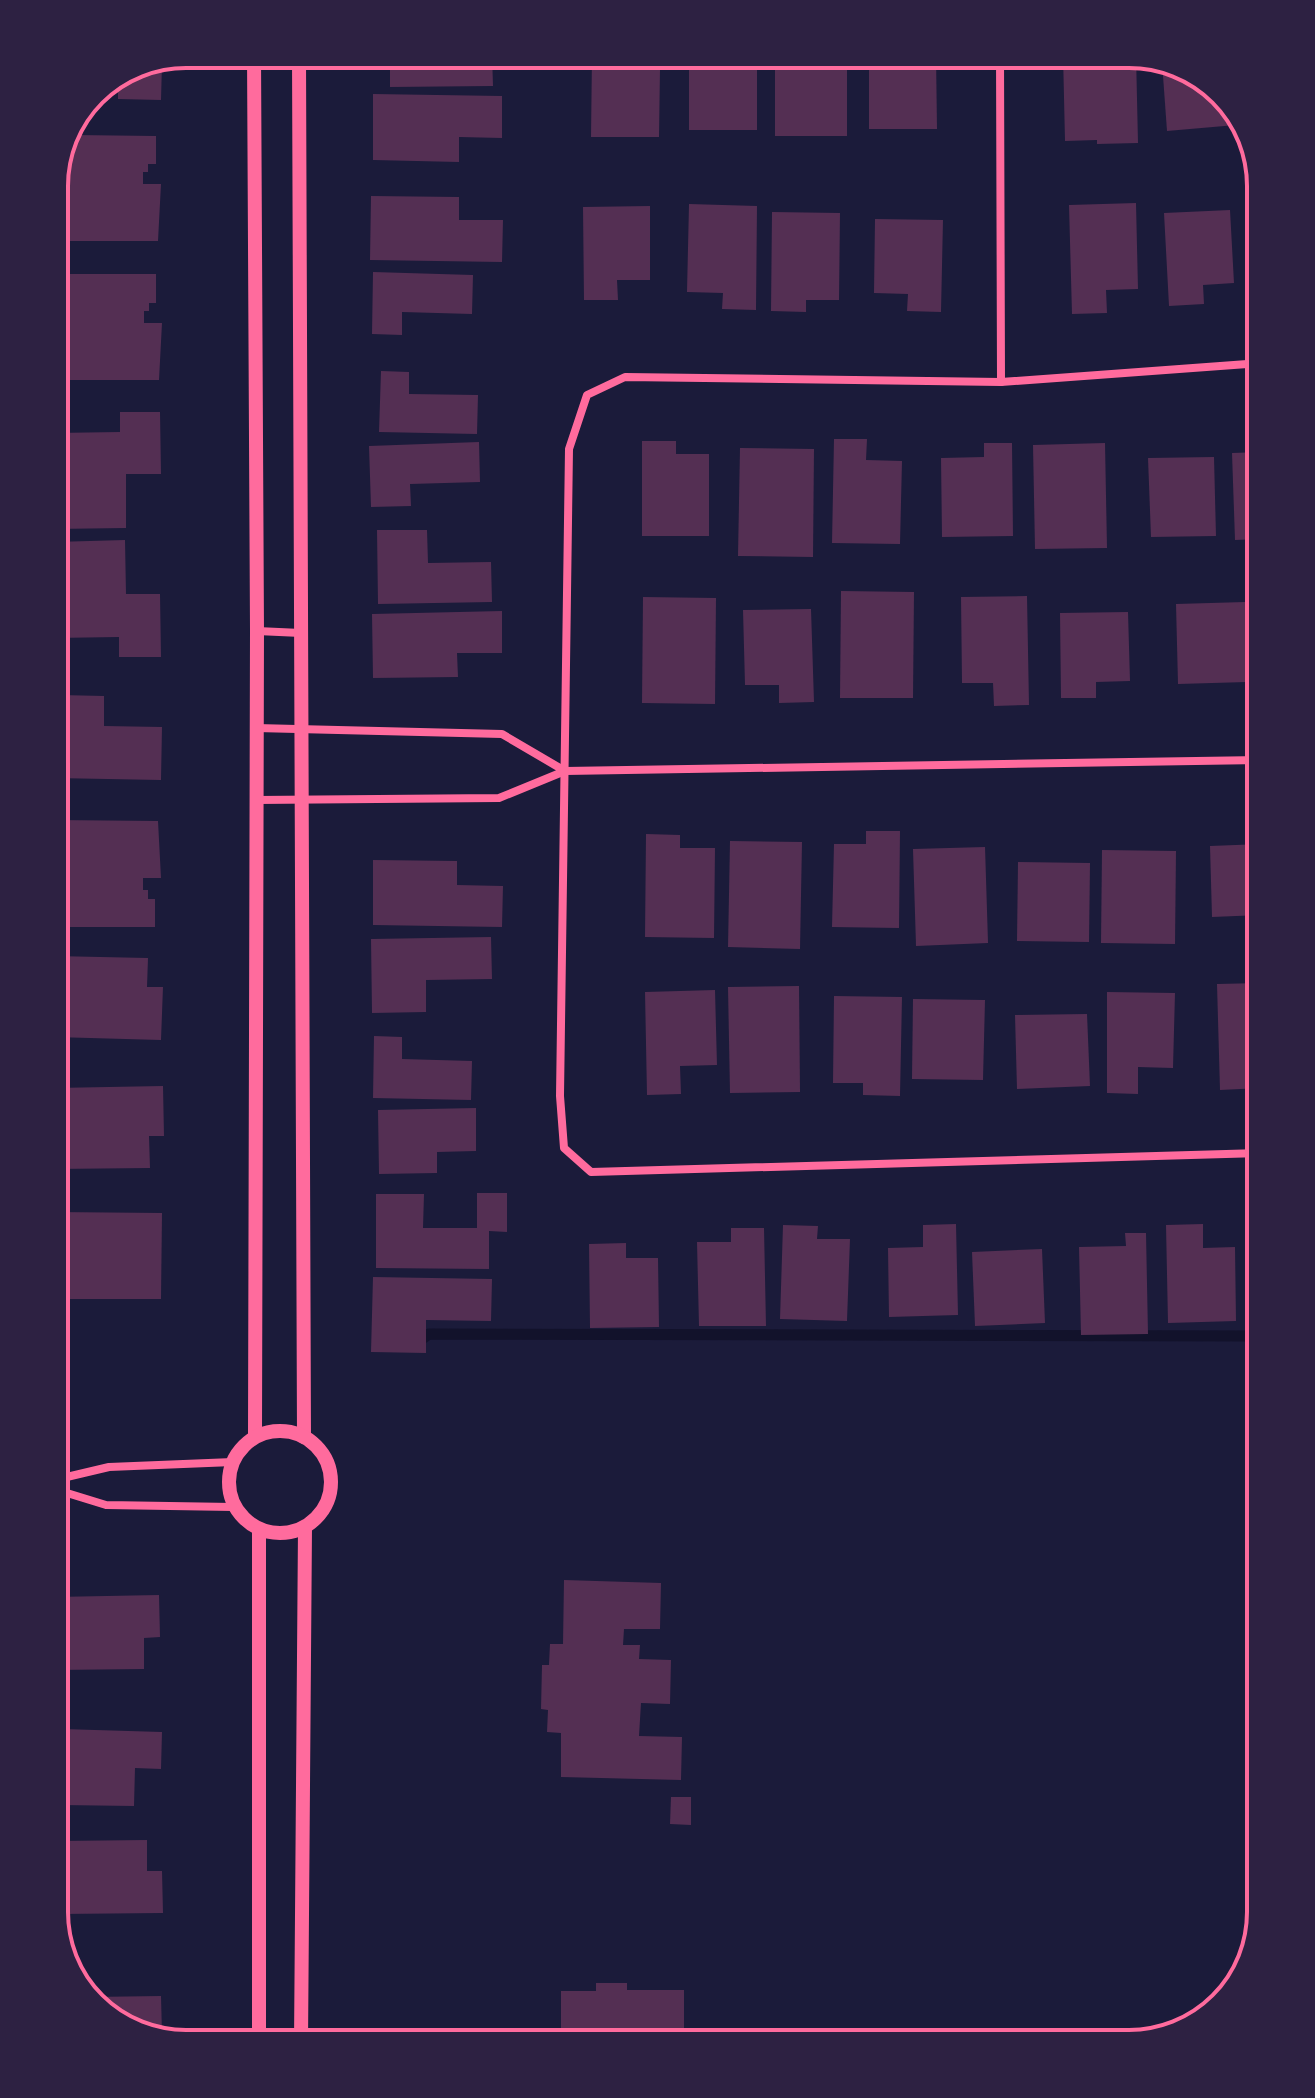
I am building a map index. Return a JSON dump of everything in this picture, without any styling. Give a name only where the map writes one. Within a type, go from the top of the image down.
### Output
[{"type":"street","points":[[254,68],[257,631],[255,1435]]},
{"type":"street","points":[[299,68],[304,1437]]},
{"type":"street","points":[[1000,68],[1001,382]]},
{"type":"street","points":[[1247,364],[1001,382],[625,377],[587,395],[569,449],[560,1096],[564,1148],[591,1172],[1247,1153]]},
{"type":"street","points":[[257,631],[301,633]]},
{"type":"street","points":[[256,728],[502,734],[565,771]]},
{"type":"street","points":[[256,800],[499,798],[565,771],[1247,760]]},
{"type":"street","points":[[278,1429],[304,1437],[317,1446],[326,1459],[331,1490],[326,1505],[317,1518],[305,1527],[285,1534],[259,1531],[233,1507],[228,1481],[233,1462],[241,1448],[255,1435],[278,1429]]},
{"type":"street","points":[[68,1477],[109,1467],[233,1462]]},
{"type":"street","points":[[68,1493],[106,1505],[233,1507]]},
{"type":"street","points":[[301,2030],[305,1527]]},
{"type":"street","points":[[259,1531],[259,2030]]},
{"type":"building","points":[[492,68],[493,86],[390,87],[390,69],[373,69]]},
{"type":"building","points":[[592,68],[660,69],[659,137],[591,137]]},
{"type":"building","points":[[689,68],[757,68],[757,130],[689,130]]},
{"type":"building","points":[[775,68],[847,68],[847,136],[775,136]]},
{"type":"building","points":[[869,68],[936,68],[937,129],[869,129]]},
{"type":"building","points":[[1063,68],[1136,68],[1138,143],[1065,141]]},
{"type":"building","points":[[162,71],[161,100],[118,99],[118,90],[127,84]]},
{"type":"building","points":[[1163,73],[1181,80],[1207,97],[1230,126],[1167,131]]},
{"type":"building","points":[[373,94],[502,96],[502,138],[459,137],[459,162],[373,160]]},
{"type":"building","points":[[80,135],[156,136],[156,164],[148,164],[148,172],[143,172],[143,184],[161,184],[158,241],[68,241],[68,178]]},
{"type":"building","points":[[371,196],[459,197],[459,220],[503,220],[502,262],[370,260]]},
{"type":"building","points":[[1136,203],[1138,289],[1106,290],[1107,313],[1072,314],[1069,205]]},
{"type":"building","points":[[689,204],[757,206],[756,310],[722,309],[723,293],[687,292]]},
{"type":"building","points":[[650,206],[650,280],[617,280],[618,300],[584,300],[583,207]]},
{"type":"building","points":[[1230,210],[1234,283],[1203,285],[1204,304],[1169,306],[1164,213]]},
{"type":"building","points":[[772,212],[840,213],[839,300],[806,300],[806,312],[771,311]]},
{"type":"building","points":[[875,219],[943,220],[941,312],[907,311],[908,294],[874,293]]},
{"type":"building","points":[[373,272],[473,275],[472,314],[402,312],[402,335],[372,334]]},
{"type":"building","points":[[68,274],[156,274],[156,303],[149,303],[149,311],[144,311],[144,323],[162,323],[159,380],[68,380]]},
{"type":"building","points":[[381,371],[409,372],[409,394],[478,395],[477,434],[379,432]]},
{"type":"building","points":[[120,412],[160,412],[161,474],[126,474],[126,528],[68,529],[68,433],[120,432]]},
{"type":"building","points":[[834,439],[867,439],[866,460],[902,461],[900,544],[832,543]]},
{"type":"building","points":[[642,441],[676,441],[676,454],[709,454],[709,536],[642,536]]},
{"type":"building","points":[[479,442],[480,482],[410,484],[411,506],[371,507],[369,446]]},
{"type":"building","points":[[984,443],[1012,443],[1013,536],[942,537],[941,458],[984,457]]},
{"type":"building","points":[[1105,443],[1107,548],[1035,549],[1033,445]]},
{"type":"building","points":[[740,448],[814,449],[813,557],[738,556]]},
{"type":"building","points":[[1247,452],[1247,540],[1235,540],[1232,453]]},
{"type":"building","points":[[1214,457],[1216,536],[1151,537],[1148,458]]},
{"type":"building","points":[[377,530],[427,530],[428,563],[491,562],[492,602],[378,604]]},
{"type":"building","points":[[125,540],[126,594],[160,594],[161,657],[119,657],[119,637],[68,638],[68,542]]},
{"type":"building","points":[[841,591],[914,592],[913,698],[840,698]]},
{"type":"building","points":[[1027,596],[1029,705],[994,706],[993,683],[962,683],[961,597]]},
{"type":"building","points":[[643,597],[716,598],[715,704],[642,703]]},
{"type":"building","points":[[1245,602],[1247,682],[1178,684],[1176,604]]},
{"type":"building","points":[[811,609],[814,702],[779,703],[779,685],[745,685],[743,610]]},
{"type":"building","points":[[502,611],[502,653],[457,653],[458,677],[373,678],[372,614]]},
{"type":"building","points":[[1128,612],[1130,681],[1096,682],[1096,698],[1061,698],[1060,613]]},
{"type":"building","points":[[68,695],[104,696],[104,726],[162,727],[161,780],[68,778]]},
{"type":"building","points":[[68,820],[158,821],[161,878],[143,878],[143,890],[148,890],[148,899],[155,899],[155,927],[68,927]]},
{"type":"building","points":[[866,831],[900,831],[899,928],[832,927],[834,844],[866,844]]},
{"type":"building","points":[[646,834],[680,835],[680,848],[715,848],[714,938],[645,937]]},
{"type":"building","points":[[730,841],[802,842],[800,949],[728,947]]},
{"type":"building","points":[[1247,845],[1247,916],[1212,917],[1210,846]]},
{"type":"building","points":[[985,847],[988,943],[916,946],[913,849]]},
{"type":"building","points":[[1102,850],[1176,851],[1175,944],[1101,943]]},
{"type":"building","points":[[373,860],[457,861],[457,885],[503,886],[502,927],[373,925]]},
{"type":"building","points":[[1018,862],[1090,863],[1089,942],[1017,941]]},
{"type":"building","points":[[491,937],[492,979],[426,980],[426,1012],[372,1013],[371,939]]},
{"type":"building","points":[[68,956],[148,958],[147,987],[163,987],[161,1040],[68,1037]]},
{"type":"building","points":[[1247,983],[1247,1089],[1220,1090],[1217,984]]},
{"type":"building","points":[[799,986],[800,1092],[730,1093],[728,987]]},
{"type":"building","points":[[715,990],[717,1065],[680,1066],[681,1094],[647,1095],[645,992]]},
{"type":"building","points":[[1107,992],[1175,993],[1173,1068],[1138,1067],[1138,1094],[1107,1093]]},
{"type":"building","points":[[834,996],[902,997],[900,1096],[863,1095],[863,1083],[833,1083]]},
{"type":"building","points":[[913,999],[985,1000],[983,1080],[912,1079]]},
{"type":"building","points":[[1087,1014],[1090,1086],[1017,1089],[1015,1015]]},
{"type":"building","points":[[374,1036],[402,1037],[402,1059],[472,1061],[471,1100],[373,1098]]},
{"type":"building","points":[[163,1086],[164,1136],[149,1136],[150,1168],[68,1169],[68,1088]]},
{"type":"building","points":[[476,1108],[476,1151],[437,1152],[437,1173],[379,1174],[378,1110]]},
{"type":"building","points":[[477,1193],[507,1193],[507,1232],[489,1231],[489,1269],[376,1268],[376,1194],[424,1194],[423,1228],[477,1228]]},
{"type":"building","points":[[68,1212],[162,1213],[161,1299],[68,1299]]},
{"type":"building","points":[[956,1224],[958,1315],[889,1317],[888,1248],[923,1247],[923,1225]]},
{"type":"building","points":[[1203,1224],[1203,1248],[1235,1247],[1236,1321],[1168,1323],[1166,1225]]},
{"type":"building","points":[[783,1225],[818,1226],[817,1239],[850,1239],[847,1321],[780,1319]]},
{"type":"building","points":[[731,1228],[764,1228],[766,1326],[699,1326],[697,1242],[731,1242]]},
{"type":"building","points":[[1125,1233],[1146,1233],[1148,1334],[1081,1335],[1079,1247],[1126,1246]]},
{"type":"building","points":[[626,1243],[626,1258],[658,1258],[659,1327],[590,1328],[589,1244]]},
{"type":"building","points":[[1042,1249],[1045,1323],[975,1326],[972,1252]]},
{"type":"building","points":[[373,1277],[492,1279],[491,1321],[426,1320],[426,1353],[371,1352]]},
{"type":"building","points":[[564,1580],[661,1583],[660,1629],[624,1629],[623,1645],[640,1645],[639,1659],[671,1660],[670,1704],[641,1703],[639,1736],[682,1737],[681,1780],[561,1777],[561,1733],[547,1732],[548,1710],[541,1709],[542,1665],[549,1665],[550,1644],[563,1644]]},
{"type":"building","points":[[159,1595],[160,1637],[144,1638],[144,1669],[68,1670],[68,1597]]},
{"type":"building","points":[[68,1729],[162,1732],[161,1769],[135,1768],[134,1806],[68,1805]]},
{"type":"building","points":[[671,1797],[691,1797],[691,1825],[670,1824]]},
{"type":"building","points":[[147,1840],[147,1871],[162,1871],[163,1913],[68,1914],[68,1841]]},
{"type":"building","points":[[596,1983],[627,1983],[627,1990],[684,1990],[684,2030],[561,2030],[561,1991],[596,1991]]},
{"type":"building","points":[[161,1996],[162,2028],[134,2018],[104,1997]]},
{"type":"waterway","points":[[415,1344],[429,1334],[1247,1336]]}]
